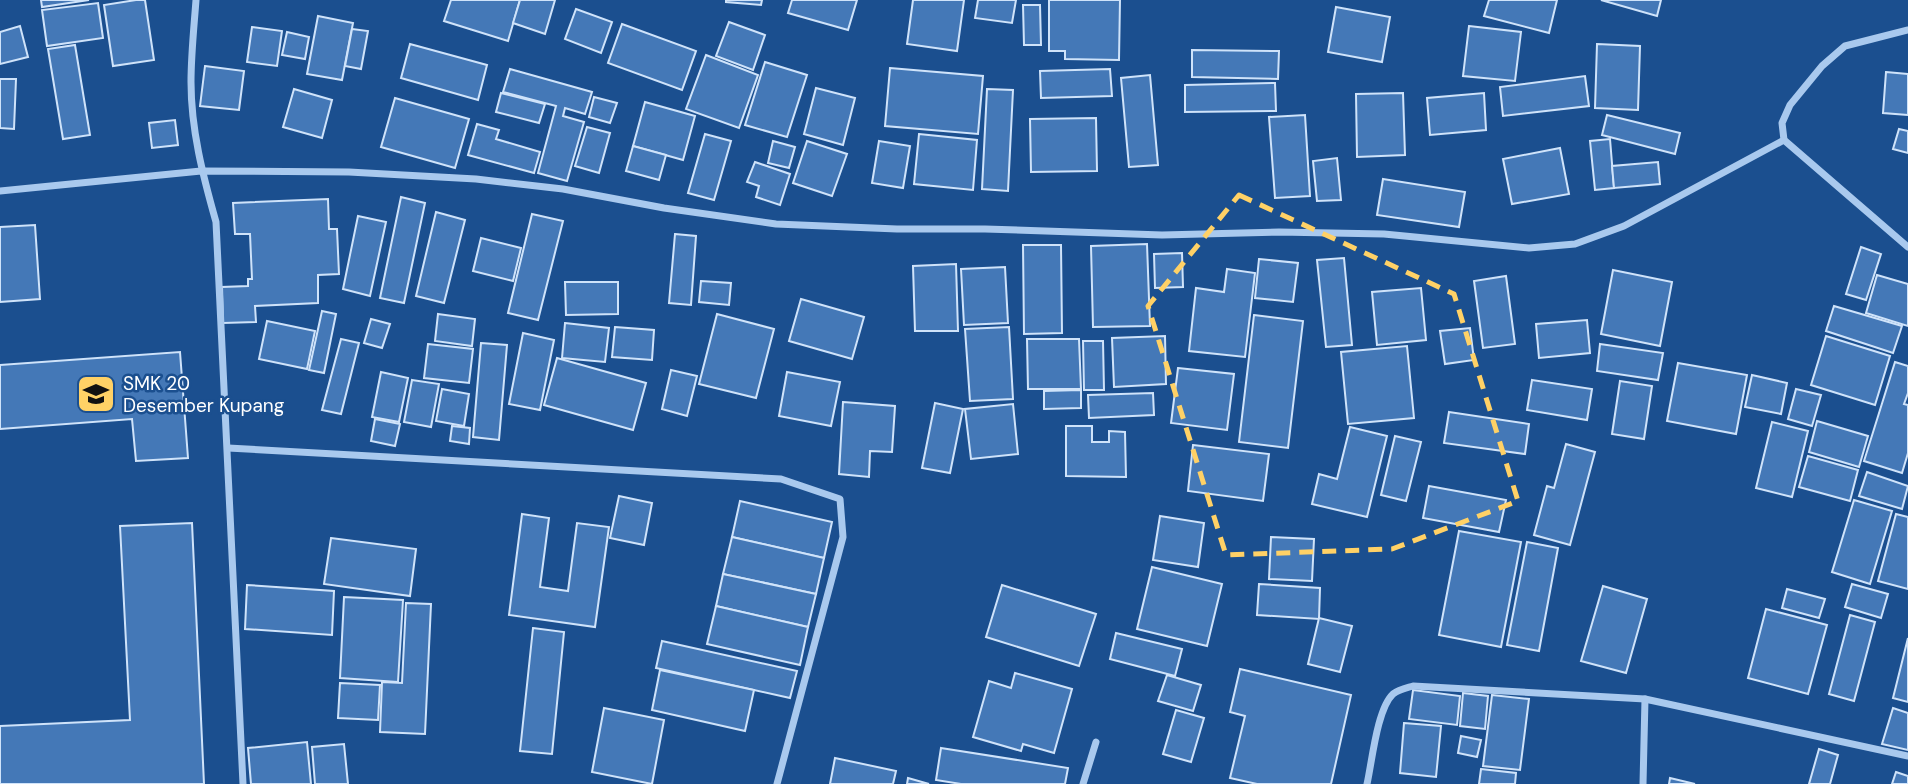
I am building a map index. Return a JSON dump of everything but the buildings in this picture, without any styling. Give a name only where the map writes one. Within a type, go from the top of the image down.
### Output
[{"type":"street","points":[[196,0],[191,82],[201,171],[216,222],[243,784]]},
{"type":"street","points":[[1908,30],[1845,46],[1822,66],[1790,105],[1782,123],[1784,140],[1908,247]]},
{"type":"street","points":[[0,191],[201,171],[349,172],[476,179],[563,189],[664,208],[776,224],[1162,235],[1279,232],[1384,234],[1529,248],[1575,244],[1624,226],[1784,140]]},
{"type":"street","points":[[228,448],[781,480],[840,499],[843,537],[777,784]]},
{"type":"street","points":[[1367,784],[1380,721],[1388,700],[1395,692],[1413,686],[1645,699],[1908,755]]},
{"type":"street","points":[[1643,784],[1645,699]]},
{"type":"street","points":[[1083,784],[1096,742]]},
{"type":"highlighted area","points":[[1239,195],[1454,294],[1518,501],[1392,549],[1226,555],[1148,306]]},
{"type":"place","name":"SMK 20 Desember Kupang","points":[[96,394]]}]
